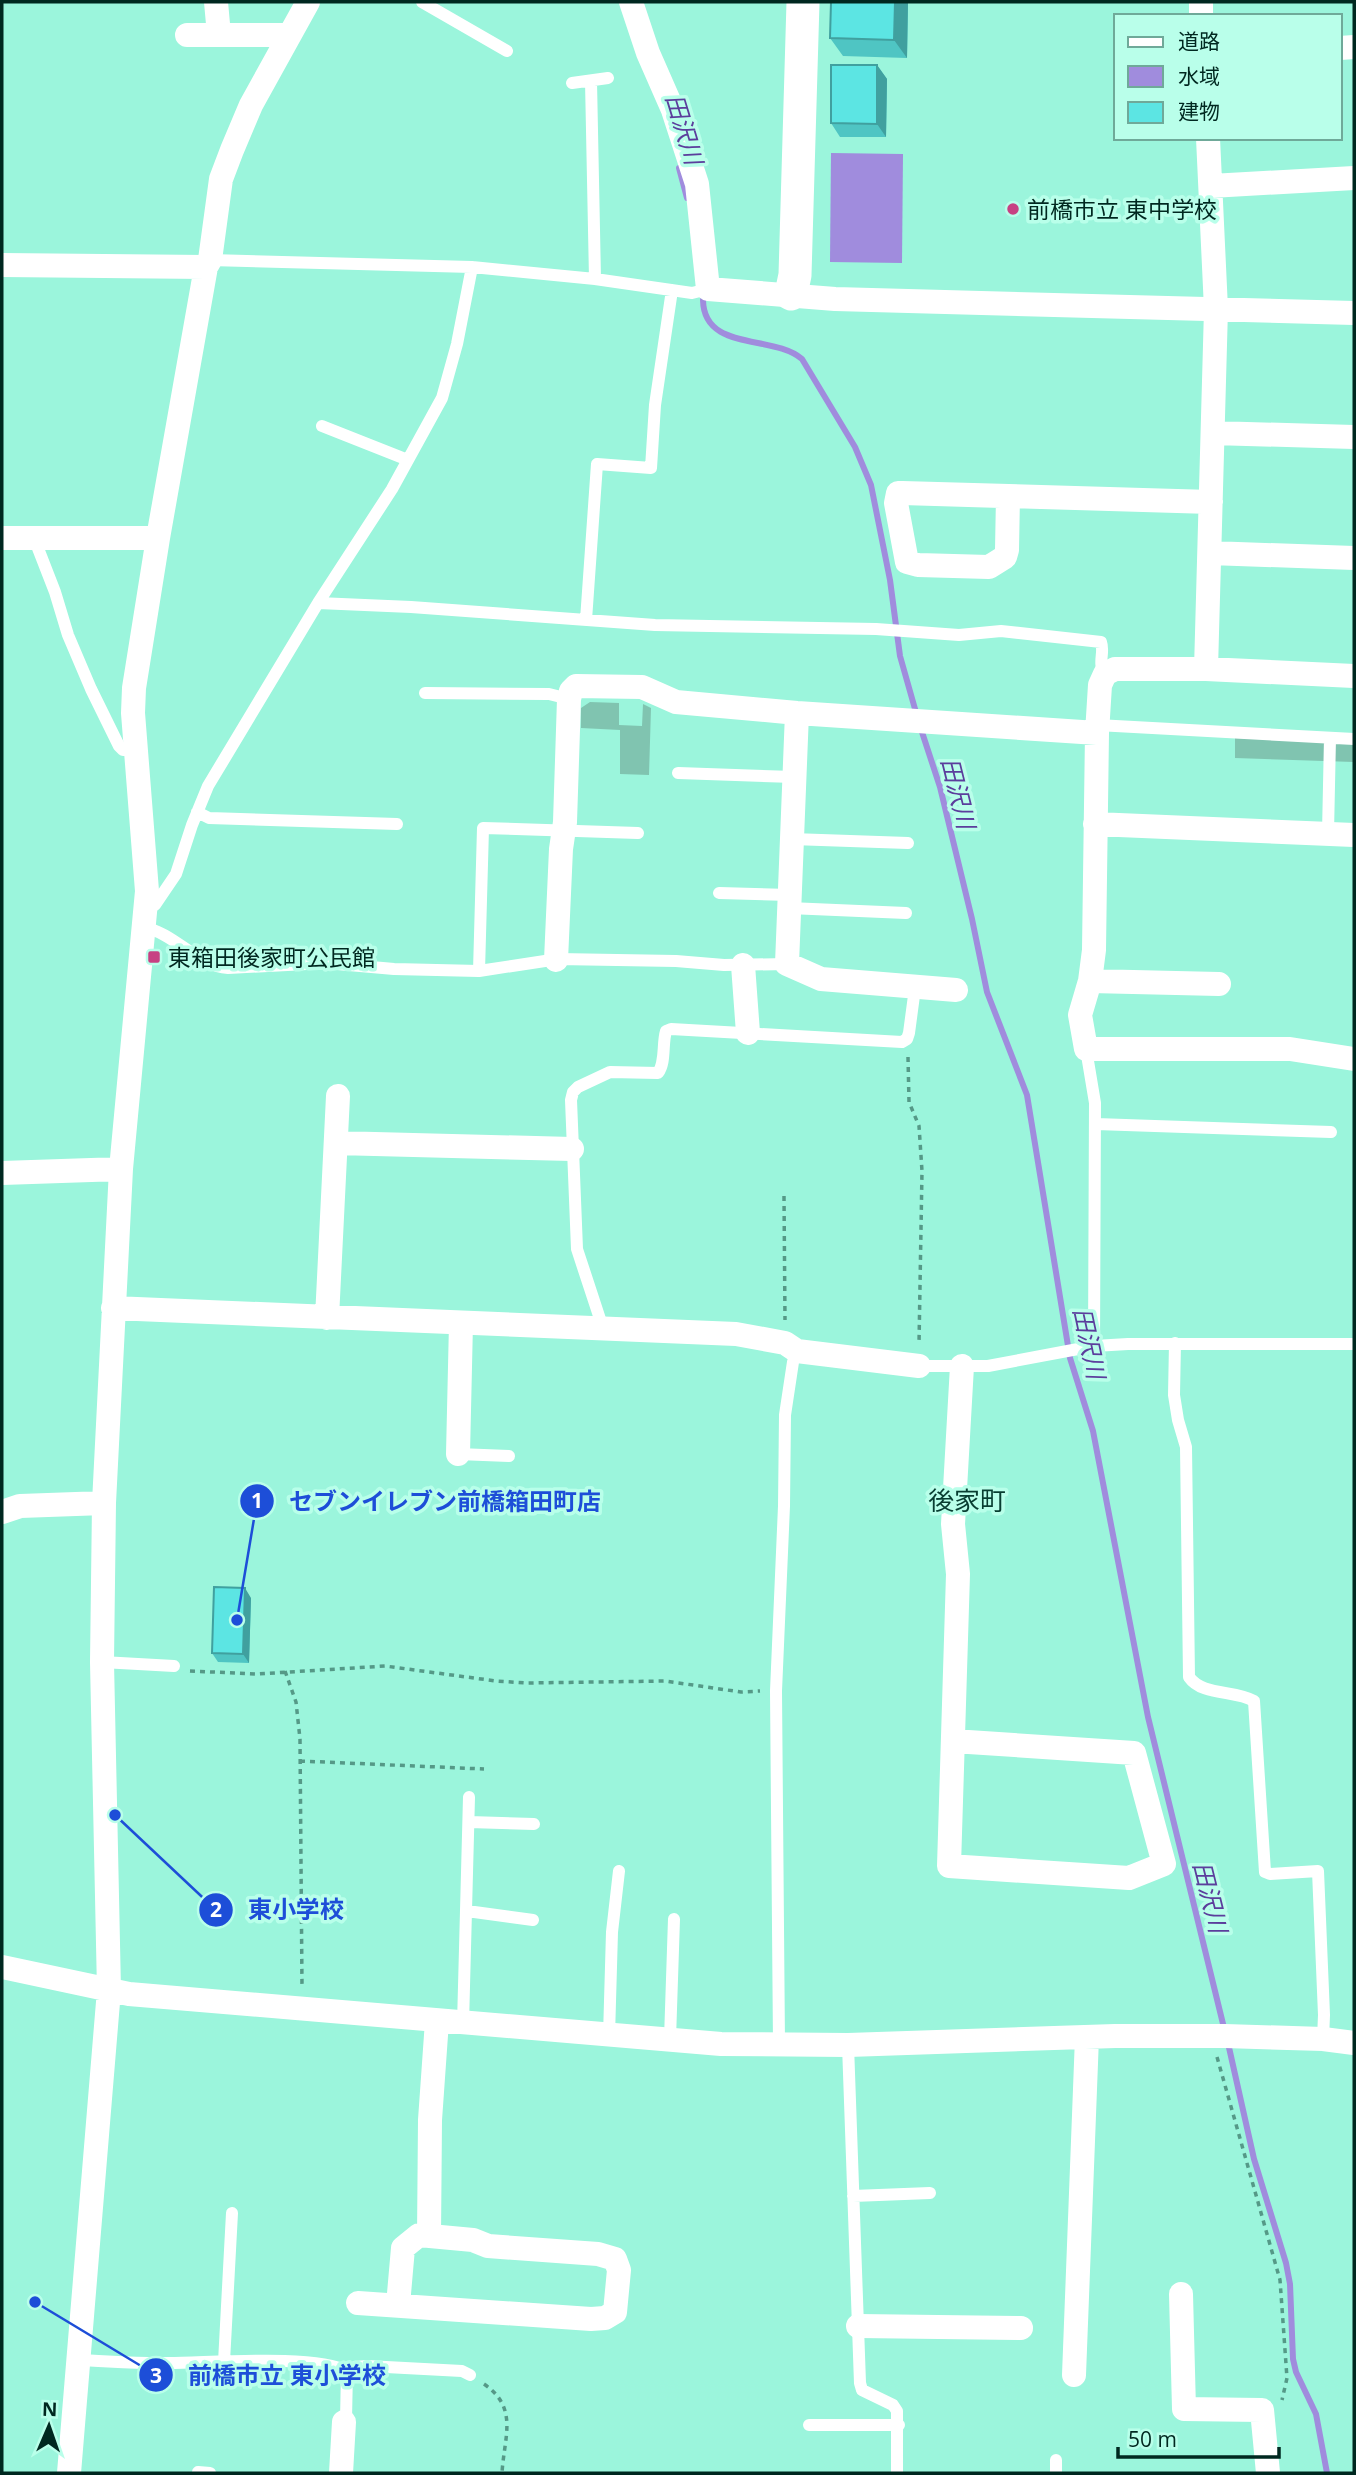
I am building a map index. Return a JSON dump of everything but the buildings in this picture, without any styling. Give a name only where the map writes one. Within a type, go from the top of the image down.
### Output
[{"type":"street","points":[[216,2],[219,35]]},
{"type":"street","points":[[69,2473],[108,1990],[102,1662],[104,1503],[121,1169],[145,916],[145,859],[135,750],[134,688],[158,538],[209,263],[221,179],[251,105],[307,2]]},
{"type":"street","points":[[631,2],[648,53],[673,110],[693,172],[700,208],[708,289],[835,299],[1354,313]]},
{"type":"street","points":[[791,295],[795,275],[803,2]]},
{"type":"street","points":[[187,35],[288,35]]},
{"type":"street","points":[[1206,669],[1216,309],[1208,140]]},
{"type":"street","points":[[1211,186],[1354,178]]},
{"type":"street","points":[[2,265],[209,263]]},
{"type":"street","points":[[1213,433],[1354,437]]},
{"type":"street","points":[[1008,496],[1007,550],[995,565],[918,565],[906,562],[896,503],[898,494],[1008,496],[1211,502]]},
{"type":"street","points":[[2,538],[158,538]]},
{"type":"street","points":[[1210,553],[1354,558]]},
{"type":"street","points":[[1354,676],[1206,669],[1115,670],[1105,674],[1100,685],[1097,729],[1094,950],[1090,981],[1080,1015],[1086,1049],[1290,1049],[1354,1059]]},
{"type":"street","points":[[556,960],[569,699],[576,686],[584,684],[642,687],[676,702],[797,713],[920,722],[1097,729]]},
{"type":"street","points":[[797,713],[787,964],[821,979],[956,990]]},
{"type":"street","points":[[1095,824],[1354,835]]},
{"type":"street","points":[[743,965],[748,1033]]},
{"type":"street","points":[[1090,981],[1219,984]]},
{"type":"street","points":[[327,1318],[338,1096]]},
{"type":"street","points":[[336,1143],[572,1149]]},
{"type":"street","points":[[2,1173],[121,1169]]},
{"type":"street","points":[[113,1308],[736,1334],[852,1360],[919,1366]]},
{"type":"street","points":[[458,1454],[461,1323]]},
{"type":"street","points":[[953,1741],[1134,1753],[1164,1864],[1129,1878],[949,1866],[958,1574],[953,1524],[962,1366]]},
{"type":"street","points":[[2,1512],[20,1506],[104,1503]]},
{"type":"street","points":[[2,1967],[129,1994],[609,2036],[779,2045],[1211,2036],[1322,2039],[1354,2043]]},
{"type":"street","points":[[429,2236],[430,2120],[437,2021]]},
{"type":"street","points":[[1074,2375],[1087,2037]]},
{"type":"street","points":[[358,2303],[605,2318],[615,2312],[619,2270],[615,2259],[609,2256],[488,2246],[473,2240],[419,2235],[403,2248],[398,2305]]},
{"type":"street","points":[[1181,2294],[1184,2409],[1262,2410],[1268,2473]]},
{"type":"street","points":[[858,2326],[1021,2328]]},
{"type":"street","points":[[341,2473],[344,2422]]},
{"type":"lane","points":[[422,2],[507,51]]},
{"type":"lane","points":[[572,83],[608,78]]},
{"type":"lane","points":[[591,81],[595,279]]},
{"type":"lane","points":[[209,263],[472,267],[595,279],[692,293],[708,289]]},
{"type":"lane","points":[[472,267],[449,379],[442,398],[375,516],[318,603],[208,786],[176,874],[145,916],[155,930],[220,968],[326,963],[394,969],[479,971],[556,960],[787,964]]},
{"type":"lane","points":[[586,620],[597,464],[651,468],[655,405],[671,290]]},
{"type":"lane","points":[[322,426],[408,460]]},
{"type":"lane","points":[[34,538],[68,635],[91,689],[119,746],[123,750],[135,750]]},
{"type":"lane","points":[[318,603],[655,625],[886,630],[959,635],[1001,631],[1101,642],[1100,665],[1105,674]]},
{"type":"lane","points":[[425,692],[550,694],[569,699]]},
{"type":"lane","points":[[1097,729],[1354,739]]},
{"type":"lane","points":[[1328,833],[1330,738]]},
{"type":"lane","points":[[678,773],[794,778]]},
{"type":"lane","points":[[197,812],[209,818],[397,824]]},
{"type":"lane","points":[[479,971],[483,828],[638,833]]},
{"type":"lane","points":[[792,839],[908,843]]},
{"type":"lane","points":[[719,893],[905,913]]},
{"type":"lane","points":[[600,1329],[600,1319],[577,1249],[572,1149],[573,1092],[610,1072],[658,1073],[662,1069],[664,1036],[666,1031],[671,1029],[904,1041],[909,1034],[915,988]]},
{"type":"lane","points":[[1086,1049],[1093,1081],[1096,1124],[1094,1346]]},
{"type":"lane","points":[[1096,1124],[1331,1132]]},
{"type":"lane","points":[[919,1366],[988,1366],[1094,1346],[1175,1343],[1354,1344]]},
{"type":"lane","points":[[1175,1343],[1174,1395],[1186,1447],[1189,1677],[1206,1688],[1254,1701],[1265,1872],[1318,1871],[1324,2015],[1322,2039]]},
{"type":"lane","points":[[779,2045],[776,1691],[785,1415],[793,1362],[791,1347]]},
{"type":"lane","points":[[458,1454],[509,1456]]},
{"type":"lane","points":[[102,1662],[174,1666]]},
{"type":"lane","points":[[464,2024],[469,1797]]},
{"type":"lane","points":[[468,1822],[534,1824]]},
{"type":"lane","points":[[609,2036],[612,1932],[619,1871]]},
{"type":"lane","points":[[467,1911],[533,1920]]},
{"type":"lane","points":[[670,2039],[674,1919]]},
{"type":"lane","points":[[848,2045],[860,2376],[862,2389],[893,2405],[897,2411],[897,2473]]},
{"type":"lane","points":[[853,2196],[930,2193]]},
{"type":"lane","points":[[224,2362],[232,2213]]},
{"type":"lane","points":[[77,2360],[168,2364],[302,2362],[336,2366],[347,2371]]},
{"type":"lane","points":[[347,2371],[367,2366],[455,2371],[470,2375]]},
{"type":"lane","points":[[344,2422],[347,2371]]},
{"type":"lane","points":[[809,2426],[899,2425]]},
{"type":"path","points":[[904,1041],[909,1062],[909,1102],[919,1126],[922,1171],[919,1366]]},
{"type":"path","points":[[785,1196],[791,1347]]},
{"type":"path","points":[[174,1666],[180,1670],[241,1674],[385,1666],[506,1682],[665,1681],[741,1692],[776,1691]]},
{"type":"path","points":[[285,1671],[299,1718],[303,2010]]},
{"type":"path","points":[[300,1761],[484,1769]]},
{"type":"path","points":[[1211,2036],[1280,2280],[1287,2378],[1279,2414],[1275,2421],[1264,2423]]},
{"type":"path","points":[[470,2375],[493,2390],[507,2411],[502,2473]]},
{"type":"shaded area","points":[[590,702],[619,703],[619,725],[642,726],[643,704],[651,708],[649,775],[620,774],[620,730],[581,728],[581,708]]},
{"type":"shaded area","points":[[1235,738],[1354,744],[1354,762],[1235,758]]},
{"type":"water","points":[[831,153],[903,154],[902,263],[830,262]]},
{"type":"waterway","name":"田沢川","points":[[679,168],[687,198]]},
{"type":"waterway","name":"田沢川","points":[[703,300],[706,316],[715,328],[742,340],[789,351],[802,359],[855,447],[871,485],[890,580],[900,656],[917,716]]},
{"type":"waterway","name":"田沢川","points":[[920,726],[940,787],[987,992],[1027,1095],[1070,1358],[1093,1431],[1148,1717],[1225,2032]]},
{"type":"waterway","name":"田沢川","points":[[1228,2043],[1254,2159],[1286,2263],[1290,2284],[1293,2359],[1296,2372],[1316,2414],[1327,2473]]},
{"type":"place","name":"前橋市立 東中学校","points":[[1013,209]]},
{"type":"place","name":"東箱田後家町公民館","points":[[154,957]]},
{"type":"place","name":"セブンイレブン前橋箱田町店","points":[[237,1620]]},
{"type":"place","name":"東小学校","points":[[115,1815]]},
{"type":"place","name":"前橋市立 東小学校","points":[[35,2302]]},
{"type":"district","name":"後家町","points":[[967,1500]]}]
